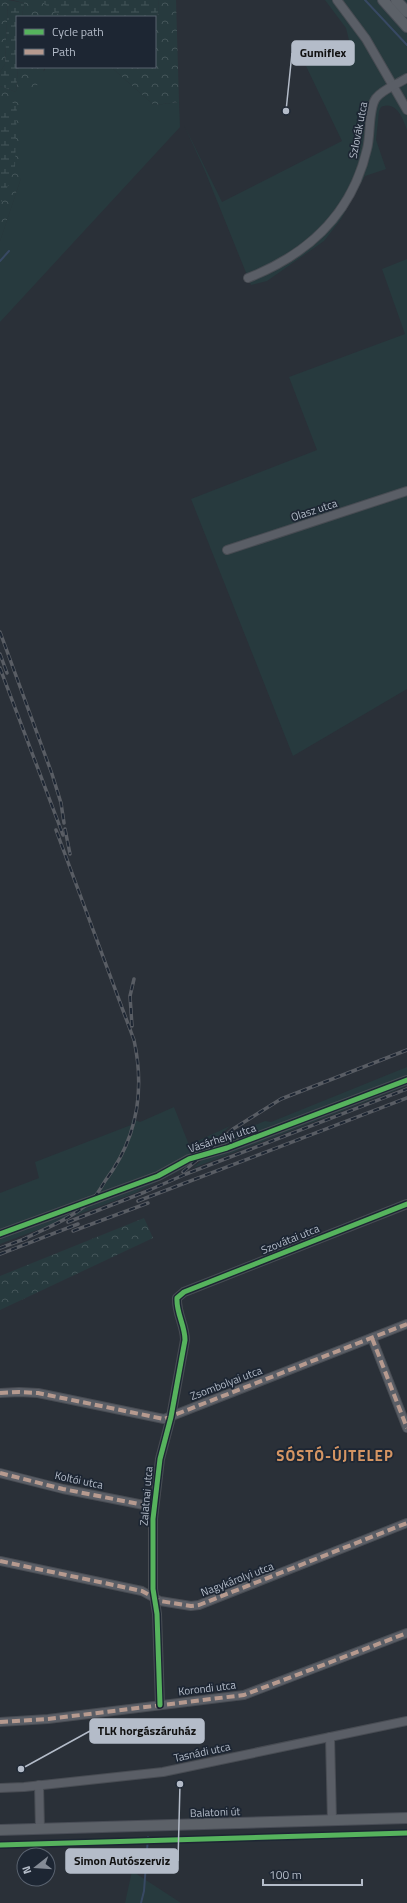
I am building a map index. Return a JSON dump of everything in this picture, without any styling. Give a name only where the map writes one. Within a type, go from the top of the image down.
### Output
[{"type":"main road","points":[[383,0],[403,15],[407,35]]},
{"type":"main road","points":[[396,0],[407,28]]},
{"type":"main road","name":"Balatoni út","points":[[0,1830],[407,1818]]},
{"type":"street","points":[[336,0],[366,39],[407,110]]},
{"type":"street","name":"Szlovák utca","points":[[248,278],[269,270],[293,256],[324,231],[337,216],[351,193],[364,160],[375,100],[382,93],[407,78]]},
{"type":"street","name":"Olasz utca","points":[[227,550],[407,491]]},
{"type":"street","name":"Vásárhelyi utca","points":[[0,1234],[158,1176],[190,1159],[227,1148],[407,1080]]},
{"type":"street","name":"Szovátai utca","points":[[180,1294],[407,1204]]},
{"type":"street","name":"Zalatnai utca","points":[[160,1705],[155,1599],[154,1507],[162,1446],[172,1417],[185,1340],[185,1332],[177,1304],[177,1298],[180,1294]]},
{"type":"street","name":"Zsombolyai utca","points":[[0,1393],[19,1392],[38,1394],[158,1419],[172,1417],[407,1324]]},
{"type":"street","points":[[372,1338],[407,1428]]},
{"type":"street","name":"Koltói utca","points":[[0,1473],[63,1489],[154,1507]]},
{"type":"street","name":"Nagykárolyi utca","points":[[0,1561],[142,1591],[155,1599],[178,1605],[198,1606],[407,1523]]},
{"type":"street","name":"Korondi utca","points":[[0,1722],[48,1719],[249,1694],[407,1633]]},
{"type":"street","name":"Tasnádi utca","points":[[0,1788],[163,1772],[407,1721]]},
{"type":"street","points":[[330,1737],[332,1821]]},
{"type":"street","points":[[39,1785],[40,1829]]},
{"type":"green space","points":[[0,0],[8,0],[5,64],[0,72]]},
{"type":"green space","points":[[8,0],[24,3],[22,16],[16,16],[16,68],[18,68],[16,92],[0,86],[0,72],[5,64]]},
{"type":"green space","points":[[13,0],[44,0],[45,4],[61,16],[22,16],[24,3]]},
{"type":"green space","points":[[44,0],[158,0],[159,6],[156,22],[156,16],[61,16],[44,4]]},
{"type":"green space","points":[[158,0],[176,0],[179,102],[154,105],[112,68],[156,68],[156,22],[159,6]]},
{"type":"green space","points":[[325,0],[407,0],[407,130],[401,116],[395,108],[386,105],[381,107],[379,111],[376,140],[386,169],[365,176],[341,219],[324,241],[267,281],[251,285],[205,171],[184,125],[222,202],[342,141],[306,66],[350,44],[346,28]]},
{"type":"green space","points":[[18,68],[45,68],[36,88],[21,86],[21,178],[0,241],[0,86],[16,92]]},
{"type":"green space","points":[[45,68],[112,68],[154,105],[179,102],[180,127],[0,322],[0,241],[21,178],[21,85],[45,70]]},
{"type":"green space","points":[[10,103],[17,103],[15,167],[0,206],[0,111],[8,109]]},
{"type":"green space","points":[[407,259],[407,689],[293,756],[191,499],[317,450],[289,377],[405,334],[382,269]]},
{"type":"green space","points":[[407,1067],[407,1086],[193,1168],[230,1135],[265,1121],[271,1122]]},
{"type":"green space","points":[[174,1107],[189,1145],[230,1126],[179,1171],[135,1193],[0,1244],[0,1193],[39,1178],[35,1162],[131,1125],[132,1119],[140,1122]]},
{"type":"green space","points":[[144,1218],[153,1238],[0,1310],[0,1276]]},
{"type":"green space","points":[[132,1871],[181,1903],[125,1903]]},
{"type":"waterway","points":[[365,0],[407,45]]},
{"type":"waterway","points":[[0,261],[9,251]]},
{"type":"waterway","points":[[141,1903],[144,1891],[148,1837]]},
{"type":"railway","points":[[0,632],[52,774],[61,803],[64,823]]},
{"type":"railway","points":[[0,654],[7,673]]},
{"type":"railway","points":[[0,668],[63,835]]},
{"type":"railway","points":[[65,829],[70,854]]},
{"type":"railway","points":[[22,1240],[67,1218],[95,1197],[116,1165],[125,1148],[136,1114],[138,1096],[139,1078],[134,1040],[56,830]]},
{"type":"railway","points":[[132,1026],[130,996],[134,979]]},
{"type":"railway","points":[[183,1172],[233,1129],[281,1099],[407,1050]]},
{"type":"railway","points":[[68,1222],[145,1192],[186,1174],[407,1089]]},
{"type":"railway","points":[[138,1201],[407,1098]]},
{"type":"railway","points":[[73,1231],[148,1203]]},
{"type":"railway","points":[[0,1254],[78,1224]]},
{"type":"railway","points":[[0,1248],[27,1238]]},
{"type":"marked path","points":[[0,1393],[38,1393],[164,1419],[407,1324]]},
{"type":"marked path","points":[[372,1338],[407,1428]]},
{"type":"marked path","points":[[0,1473],[63,1489],[154,1507]]},
{"type":"marked path","points":[[0,1561],[142,1591],[160,1601],[191,1606],[199,1605],[407,1523]]},
{"type":"marked path","points":[[0,1722],[48,1719],[244,1695],[407,1633]]},
{"type":"cycle path","points":[[0,1234],[158,1176],[189,1159],[227,1148],[407,1080]]},
{"type":"cycle path","points":[[160,1705],[157,1614],[153,1589],[153,1519],[160,1459],[171,1417],[185,1340],[177,1298],[184,1292],[407,1204]]},
{"type":"cycle path","points":[[0,1845],[407,1833]]},
{"type":"place","name":"Gumiflex","points":[[286,111]]},
{"type":"place","name":"TLK horgászáruház","points":[[21,1769]]},
{"type":"place","name":"Simon Autószerviz","points":[[180,1784]]},
{"type":"district","name":"SÓSTÓ-ÚJTELEP","points":[[335,1456]]}]
